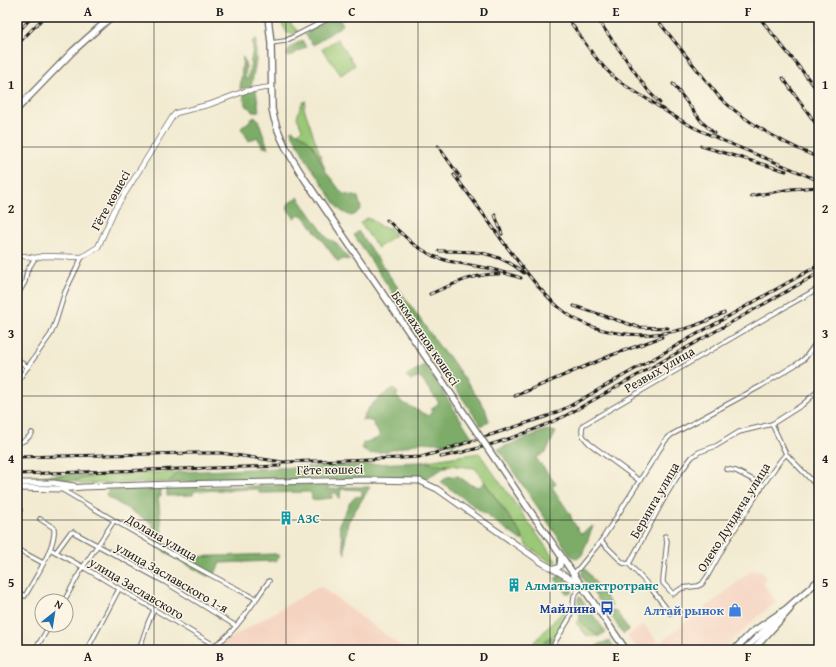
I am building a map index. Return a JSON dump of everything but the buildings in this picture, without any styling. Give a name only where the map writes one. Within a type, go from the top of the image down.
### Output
[{"type":"main road","points":[[17,109],[73,51],[111,17]]},
{"type":"main road","name":"Бекмаханов көшесі","points":[[268,17],[271,43],[271,102],[274,120],[286,149],[442,382],[626,650]]},
{"type":"main road","name":"Гёте көшесі","points":[[17,488],[61,489],[83,487],[368,480],[420,481],[437,489],[551,568],[582,585]]},
{"type":"main road","name":"Гёте көшесі","points":[[17,483],[54,483],[83,487]]},
{"type":"main road","points":[[551,568],[556,569],[560,566],[560,554]]},
{"type":"main road","points":[[744,650],[786,609],[819,580]]},
{"type":"main road","points":[[753,650],[774,629],[800,597]]},
{"type":"main road","points":[[734,650],[751,633],[786,609]]},
{"type":"street","points":[[271,43],[285,41],[332,17]]},
{"type":"street","name":"Гёте көшесі","points":[[17,382],[50,334],[56,321],[65,292],[82,257],[98,246],[114,211],[176,113],[211,104],[245,91],[271,87]]},
{"type":"street","points":[[17,255],[35,258],[43,256],[82,257]]},
{"type":"street","points":[[17,296],[25,282],[27,271],[35,258]]},
{"type":"street","name":"Резвых улица","points":[[640,481],[590,444],[583,437],[581,431],[583,425],[819,288]]},
{"type":"street","name":"Беринга улица","points":[[574,573],[601,541],[665,442],[672,435],[761,386],[800,362],[805,358],[819,339]]},
{"type":"street","points":[[17,360],[28,367]]},
{"type":"street","name":"Беринга улица","points":[[629,564],[666,495],[692,457],[699,452],[716,446],[739,432],[772,424],[802,405],[819,390]]},
{"type":"street","points":[[772,424],[786,454],[819,488]]},
{"type":"street","points":[[17,443],[29,438],[32,433]]},
{"type":"street","name":"Олеко Дундича улица","points":[[666,536],[667,541],[662,580],[663,583],[673,594],[682,588],[702,584],[763,485],[786,454]]},
{"type":"street","points":[[726,469],[736,471],[763,485]]},
{"type":"street","name":"Долана улица","points":[[61,489],[209,575],[255,598]]},
{"type":"street","points":[[17,592],[25,596],[50,549],[55,532],[54,528],[40,519]]},
{"type":"street","points":[[69,593],[114,521]]},
{"type":"street","name":"улица Заславского 1-я","points":[[56,552],[72,532],[164,582],[236,626]]},
{"type":"street","points":[[601,541],[623,563],[629,564],[650,587],[670,613]]},
{"type":"street","points":[[17,549],[43,563]]},
{"type":"street","name":"улица Заславского","points":[[50,549],[214,645],[225,638],[236,626]]},
{"type":"street","points":[[236,626],[248,611],[255,598],[269,581]]},
{"type":"street","points":[[553,650],[555,642],[569,619],[573,607],[574,596],[582,585]]},
{"type":"street","points":[[87,650],[119,589]]},
{"type":"street","points":[[139,650],[154,610]]},
{"type":"street","points":[[35,650],[45,633]]},
{"type":"shaded area","name":"Алтай рынок","points":[[750,571],[760,571],[765,576],[764,585],[777,602],[757,617],[723,650],[638,650],[627,636],[643,624],[659,643],[728,590]]},
{"type":"shaded area","points":[[320,586],[406,650],[211,650],[217,646]]},
{"type":"green space","points":[[280,17],[287,17],[298,32],[292,34],[287,33]]},
{"type":"green space","points":[[338,17],[343,25],[313,45],[305,34]]},
{"type":"green space","points":[[256,38],[256,61],[251,87],[240,89],[243,57],[246,66],[245,79],[248,79],[253,49],[252,42]]},
{"type":"green space","points":[[337,39],[355,65],[341,75],[322,49]]},
{"type":"green space","points":[[302,40],[306,47],[288,57],[287,54],[289,49]]},
{"type":"green space","points":[[256,90],[259,111],[252,112],[250,108],[245,105],[243,93]]},
{"type":"green space","points":[[306,101],[304,108],[326,172],[312,144],[298,133],[302,129],[297,117],[302,103]]},
{"type":"green space","points":[[254,117],[258,119],[268,148],[263,147],[257,137],[249,141],[241,128]]},
{"type":"green space","points":[[292,130],[303,136],[312,144],[326,172],[343,194],[358,197],[361,208],[356,214],[351,216],[339,209],[306,159],[291,132]]},
{"type":"green space","points":[[298,197],[328,239],[335,242],[350,260],[343,259],[338,262],[304,216],[300,215],[294,218],[287,208],[289,203]]},
{"type":"green space","points":[[367,218],[373,220],[381,227],[390,228],[395,235],[378,248],[360,223]]},
{"type":"green space","points":[[358,231],[444,353],[448,355],[485,408],[489,421],[481,426],[354,235]]},
{"type":"green space","points":[[425,364],[472,437],[452,444],[422,442],[388,451],[369,454],[362,448],[363,443],[376,439],[380,436],[372,421],[362,420],[367,410],[393,388],[398,393],[396,396],[403,403],[429,416],[432,408],[439,403],[419,376],[411,381],[406,376]]},
{"type":"green space","points":[[546,430],[556,432],[546,452],[536,458],[556,484],[552,487],[581,534],[593,526],[582,555],[577,559],[571,556],[498,449]]},
{"type":"green space","points":[[479,453],[556,561],[554,564],[527,546],[521,534],[475,468],[421,462]]},
{"type":"green space","points":[[421,462],[448,466],[426,478],[168,482],[178,472]]},
{"type":"green space","points":[[178,472],[168,482],[81,484],[74,481],[99,475]]},
{"type":"green space","points":[[72,474],[90,476],[74,481],[29,481],[29,477]]},
{"type":"green space","points":[[458,476],[471,485],[479,487],[484,482],[521,534],[523,539],[522,541],[441,482],[447,477]]},
{"type":"green space","points":[[328,484],[328,489],[338,489],[339,487],[370,487],[348,522],[345,555],[339,524],[350,502],[355,497],[362,496],[362,490],[341,489],[340,498],[338,498],[337,493],[332,493],[332,498],[312,500],[311,492],[259,493],[259,489],[194,491],[193,495],[167,496],[167,488]]},
{"type":"green space","points":[[160,489],[161,496],[158,496],[163,542],[187,557],[275,554],[279,557],[274,561],[220,563],[215,574],[207,576],[158,548],[154,542],[157,535],[150,531],[153,524],[106,496],[108,490]]},
{"type":"green space","points":[[584,567],[612,606],[599,601],[582,577]]},
{"type":"green space","points":[[560,575],[572,584],[572,593],[566,593],[555,579]]},
{"type":"green space","points":[[579,596],[606,632],[599,636],[580,622]]},
{"type":"green space","points":[[566,608],[570,612],[554,638],[550,648],[551,636],[536,650],[527,650]]},
{"type":"green space","points":[[607,609],[616,611],[629,630],[623,634]]},
{"type":"green space","points":[[579,619],[580,622],[599,636],[587,636],[576,623]]},
{"type":"green space","points":[[551,636],[550,650],[536,650]]},
{"type":"green space","points":[[610,641],[616,650],[593,650],[599,644]]},
{"type":"railway","points":[[17,33],[32,17]]},
{"type":"railway","points":[[17,45],[44,17]]},
{"type":"railway","points":[[567,17],[601,63],[614,77],[626,86],[693,127],[819,181]]},
{"type":"railway","points":[[596,17],[649,92],[660,103]]},
{"type":"railway","points":[[655,17],[720,98],[731,108],[767,132],[792,146],[819,158]]},
{"type":"railway","points":[[759,17],[819,92]]},
{"type":"railway","points":[[783,78],[819,128]]},
{"type":"railway","points":[[673,84],[702,122],[714,133]]},
{"type":"railway","points":[[438,146],[460,177]]},
{"type":"railway","points":[[701,146],[786,171]]},
{"type":"railway","points":[[454,175],[526,272],[545,295],[566,313],[577,320],[602,330],[616,333],[644,335],[689,328],[724,313]]},
{"type":"railway","points":[[751,196],[791,189],[819,187]]},
{"type":"railway","points":[[495,215],[502,234]]},
{"type":"railway","points":[[387,220],[413,244],[433,256],[448,261],[492,269],[521,278]]},
{"type":"railway","points":[[439,251],[483,253],[504,260],[514,265],[524,273]]},
{"type":"railway","points":[[17,457],[221,453],[283,462],[421,457],[548,416],[568,407],[819,265]]},
{"type":"railway","points":[[441,457],[504,440],[565,416],[819,273]]},
{"type":"railway","points":[[430,294],[455,283],[481,275],[499,274]]},
{"type":"railway","points":[[574,306],[638,327],[668,328]]},
{"type":"railway","points":[[515,396],[612,355],[662,337]]},
{"type":"railway","points":[[17,474],[280,466]]},
{"type":"place","name":"АЗС","points":[[286,518]]},
{"type":"place","name":"Алматыэлектротранс","points":[[514,585]]},
{"type":"place","name":"Майлина","points":[[607,608]]},
{"type":"place","name":"Алтай рынок","points":[[735,610]]}]
